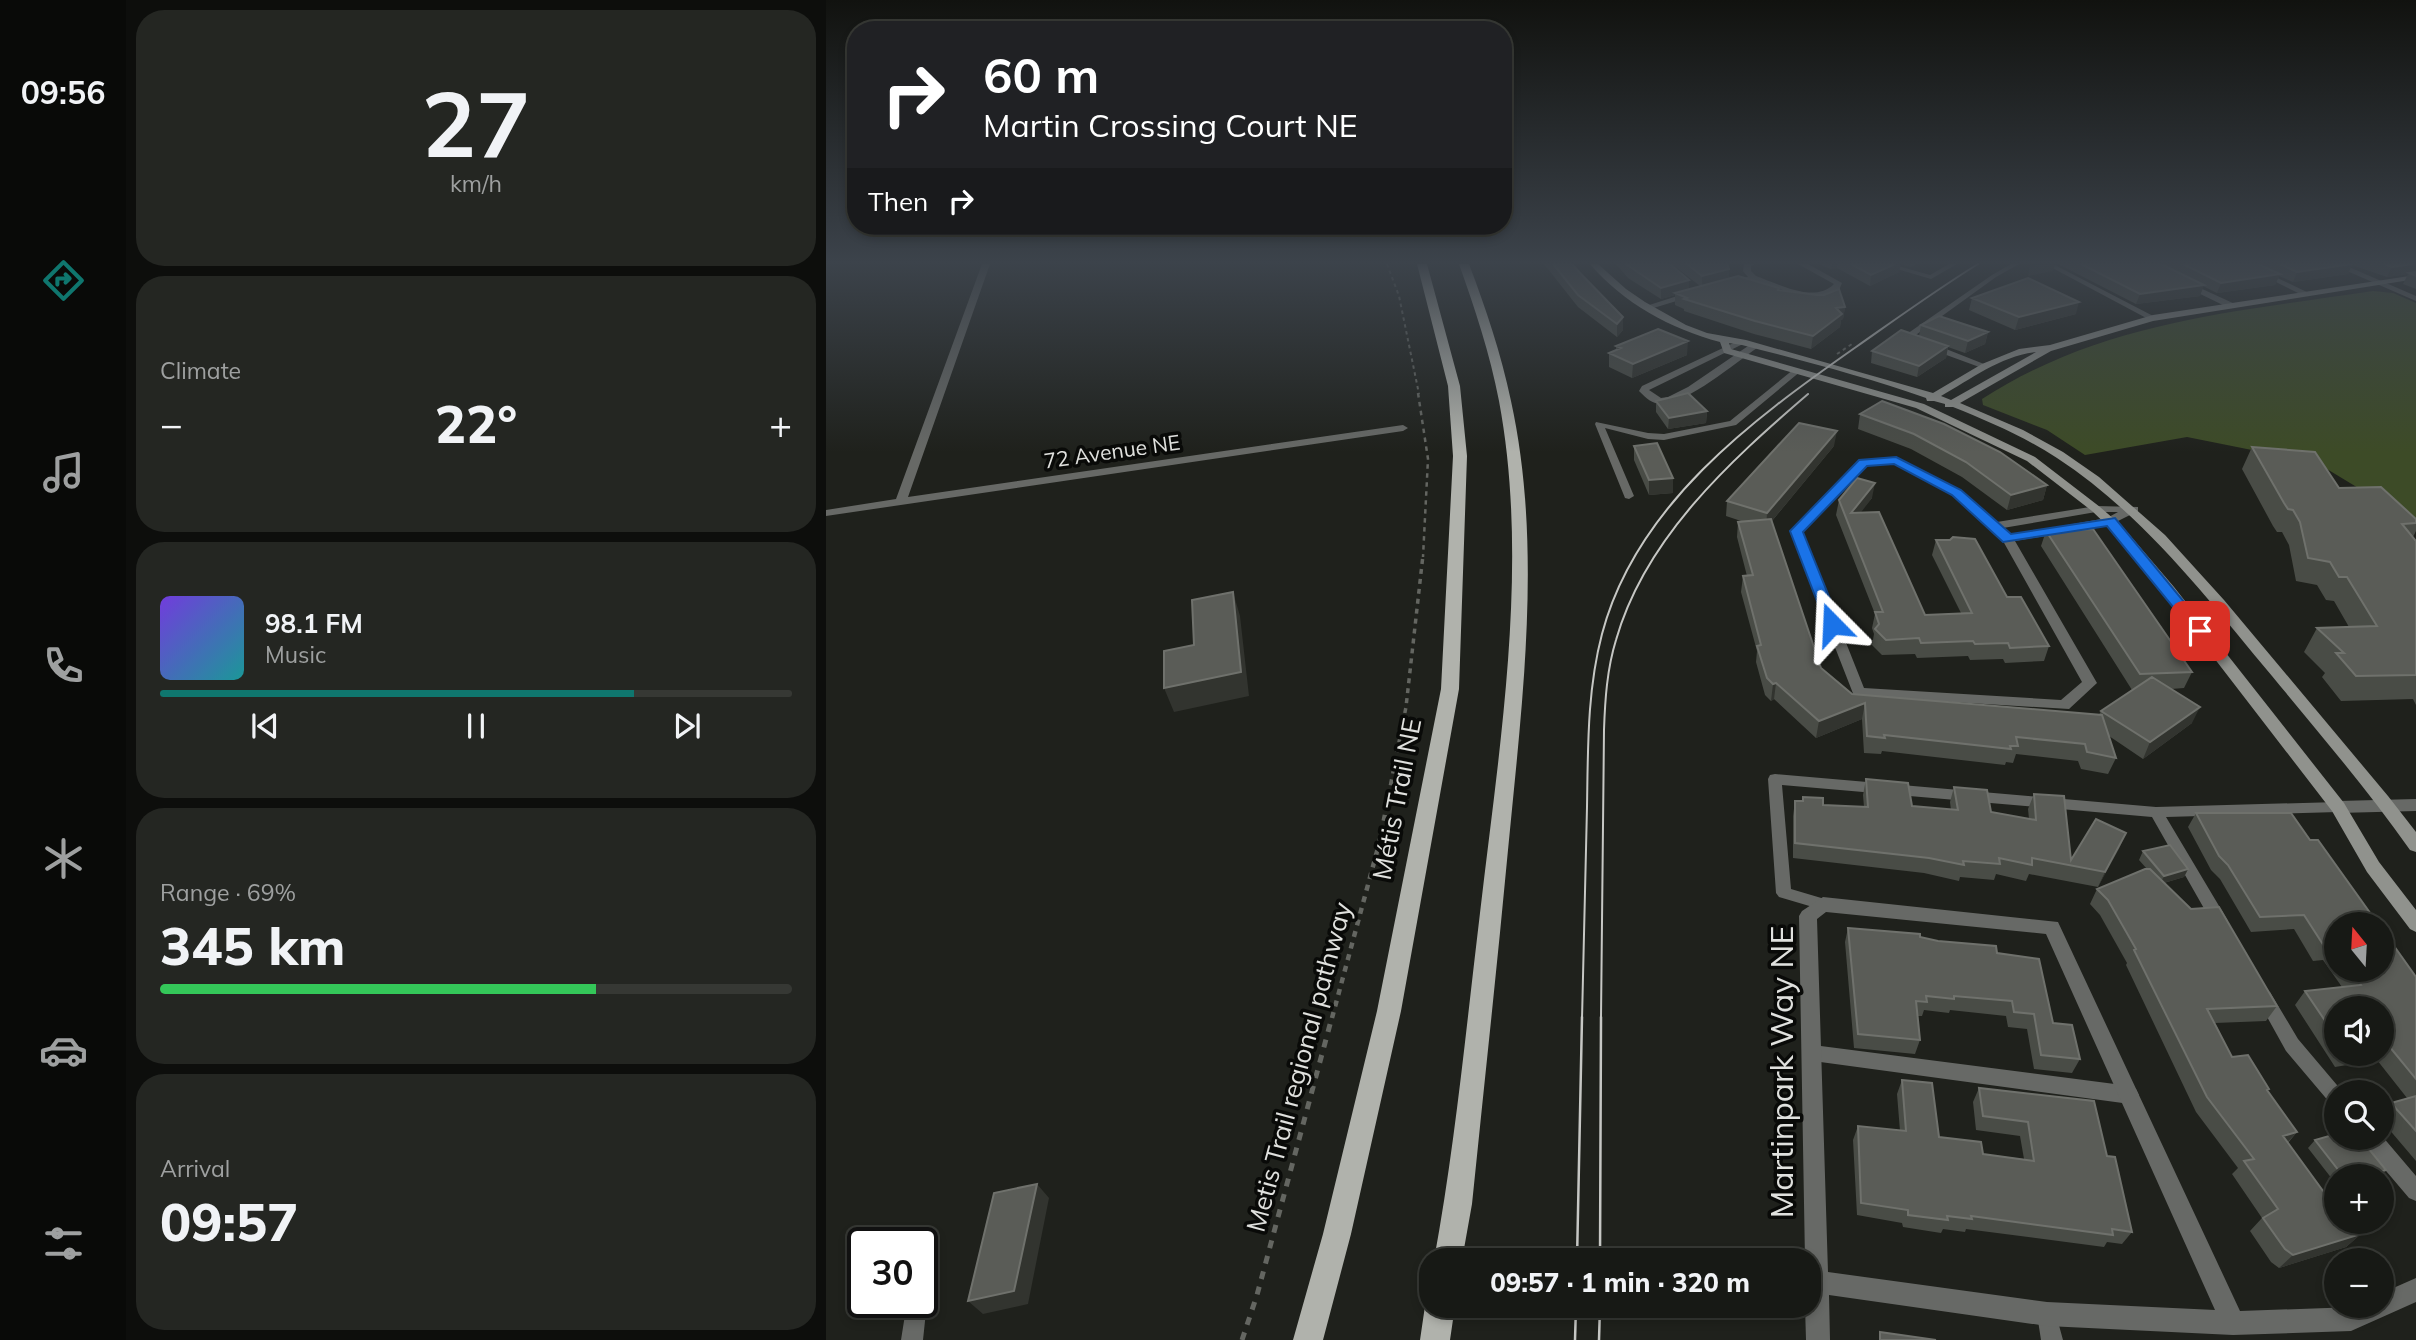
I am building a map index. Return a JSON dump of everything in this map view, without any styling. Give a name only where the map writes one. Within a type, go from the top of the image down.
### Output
[{"type":"main road","name":"Métis Trail NE","points":[[1308,1340],[1337,1234],[1389,1011],[1450,689],[1460,456],[1454,386],[1440,327]]},
{"type":"main road","points":[[1450,1248],[1458,1204],[1517,667],[1516,478],[1507,410],[1488,327]]},
{"type":"main road","points":[[1434,1340],[1438,1318]]},
{"type":"street","points":[[901,502],[964,327]]},
{"type":"street","points":[[1684,327],[1741,355],[1937,412],[2002,442],[2031,459],[2096,509],[2110,521],[2169,590],[2338,807],[2373,867],[2416,924]]},
{"type":"street","points":[[1937,412],[2051,348],[2119,327]]},
{"type":"street","points":[[1754,346],[1680,397],[1657,400],[1644,391],[1645,388],[1726,346],[1743,342],[1935,396],[2021,433],[2050,449],[2134,509],[2207,589],[2390,807],[2416,845]]},
{"type":"street","points":[[1920,406],[1985,366],[2022,351],[2051,348]]},
{"type":"street","name":"72 Avenue NE","points":[[826,513],[1403,428]]},
{"type":"street","points":[[1896,461],[1956,492],[1996,526],[2008,539],[2090,683],[2064,705],[1859,692],[1796,531],[1863,462],[1896,461]]},
{"type":"street","points":[[1996,526],[2096,509],[2134,509]]},
{"type":"street","points":[[2008,539],[2110,521],[2134,509]]},
{"type":"street","points":[[2338,807],[2416,806]]},
{"type":"street","name":"Martinpark Way NE","points":[[1816,1248],[1808,916],[1823,904],[2052,926],[2233,1323]]},
{"type":"street","points":[[1821,1283],[2047,1314],[2233,1323],[2351,1319],[2416,1290]]},
{"type":"street","name":"Martinpark Way NE","points":[[1818,1318],[1818,1340]]},
{"type":"lane","points":[[1923,327],[1907,338],[1985,366]]},
{"type":"lane","points":[[1629,496],[1599,424],[1648,436],[1664,437],[1733,423],[1797,371]]},
{"type":"lane","points":[[1823,904],[1784,893],[1775,779],[2156,812],[2338,807]]},
{"type":"lane","points":[[2156,812],[2231,940]]},
{"type":"lane","points":[[2258,987],[2292,1045],[2324,1083]]},
{"type":"lane","points":[[1813,1053],[2130,1095]]},
{"type":"lane","points":[[2381,1150],[2416,1191]]},
{"type":"lane","points":[[2047,1314],[2052,1340]]},
{"type":"lane","points":[[912,1340],[915,1318]]},
{"type":"path","name":"Metis Trail regional pathway","points":[[1242,1340],[1257,1295],[1379,844],[1406,707],[1424,549],[1428,459],[1405,327]]},
{"type":"path","points":[[1829,360],[1852,344]]},
{"type":"green space","points":[[2161,327],[2416,327],[2416,523],[2317,463],[2187,437],[2085,455],[2047,430],[1983,405],[1982,399],[2028,373],[2075,352]]},
{"type":"building","points":[[1776,327],[1825,327],[1813,336]]},
{"type":"building","points":[[1926,327],[1971,327],[1988,332],[1968,341]]},
{"type":"building","points":[[1658,329],[1688,341],[1633,364],[1609,353],[1621,348],[1616,346]]},
{"type":"building","points":[[1901,330],[1948,346],[1919,366],[1872,351]]},
{"type":"building","points":[[1688,393],[1707,411],[1669,418],[1656,401]]},
{"type":"building","points":[[1882,401],[1944,424],[2000,452],[2047,485],[2011,495],[1966,462],[1914,434],[1860,414]]},
{"type":"building","points":[[1799,423],[1837,431],[1767,513],[1727,501]]},
{"type":"building","points":[[1657,443],[1673,478],[1649,480],[1634,446]]},
{"type":"building","points":[[2252,447],[2315,452],[2339,488],[2381,487],[2416,519],[2416,523],[2402,524],[2416,541],[2416,675],[2356,676],[2336,653],[2344,653],[2317,628],[2377,626],[2347,577],[2339,577],[2330,562],[2308,558],[2300,522],[2293,510],[2288,509],[2284,503]]},
{"type":"building","points":[[1857,478],[1875,483],[1851,513],[1879,512],[1925,615],[1972,613],[1936,540],[1950,540],[1953,537],[1975,539],[2007,597],[2021,597],[2049,646],[2010,648],[2008,643],[1921,643],[1919,638],[1886,640],[1875,629],[1879,624],[1875,612],[1883,612],[1839,500]]},
{"type":"building","points":[[1771,519],[1821,668],[1852,694],[2102,715],[2116,758],[2087,752],[2085,744],[2016,737],[2018,746],[2010,746],[2011,749],[1884,735],[1885,738],[1867,736],[1865,703],[1819,721],[1767,678],[1757,646],[1761,645],[1743,576],[1753,575],[1738,522]]},
{"type":"building","points":[[2093,529],[2192,672],[2140,674],[2046,531]]},
{"type":"building","points":[[1233,592],[1241,672],[1164,688],[1164,651],[1194,645],[1192,600]]},
{"type":"building","points":[[2152,677],[2200,707],[2150,742],[2101,711]]},
{"type":"building","points":[[1866,779],[1908,783],[1912,806],[1958,810],[1954,787],[1987,790],[1991,812],[2036,820],[2034,794],[2064,796],[2071,860],[2096,819],[2126,833],[2105,872],[2032,858],[2032,865],[1999,858],[2000,864],[1963,861],[1964,865],[1929,858],[1795,843],[1795,801],[1803,801],[1803,797],[1823,798],[1823,805],[1868,807]]},
{"type":"building","points":[[2196,813],[2291,813],[2310,840],[2318,840],[2369,912],[2324,912],[2324,946],[2304,915],[2260,917],[2228,865],[2219,856]]},
{"type":"building","points":[[2170,845],[2188,869],[2164,876],[2143,851]]},
{"type":"building","points":[[2150,869],[2191,909],[2219,907],[2277,1006],[2207,1009],[2232,1057],[2248,1055],[2269,1089],[2267,1090],[2297,1132],[2283,1136],[2324,1192],[2324,1234],[2361,1234],[2293,1255],[2285,1249],[2263,1218],[2278,1209],[2244,1161],[2254,1159],[2207,1097],[2134,950],[2136,949],[2108,900],[2097,889]]},
{"type":"building","points":[[1848,928],[1920,934],[1920,937],[1938,941],[1996,946],[1997,953],[2039,959],[2053,1023],[2072,1025],[2080,1059],[2041,1055],[2034,1014],[2014,1012],[2012,1001],[1926,996],[1927,1002],[1916,1001],[1920,1040],[1858,1034]]},
{"type":"building","points":[[2394,946],[2416,977],[2416,1079],[2394,1052],[2394,996],[2324,996],[2324,1019],[2305,991],[2361,985],[2359,982],[2394,982]]},
{"type":"building","points":[[1902,1080],[1932,1083],[1939,1137],[1981,1142],[1983,1154],[2034,1161],[2028,1122],[1983,1116],[1979,1088],[2094,1101],[2107,1156],[2115,1157],[2132,1232],[2112,1229],[2113,1235],[1971,1216],[1972,1219],[1947,1216],[1948,1220],[1908,1215],[1908,1210],[1861,1203],[1858,1126],[1906,1131]]},
{"type":"building","points":[[2416,1096],[2416,1131],[2394,1106],[2394,1102]]},
{"type":"building","points":[[2324,1137],[2324,1150],[2370,1150],[2381,1164],[2334,1164],[2315,1140]]},
{"type":"building","points":[[1037,1184],[1014,1291],[968,1301],[994,1193]]},
{"type":"building","points":[[1880,1332],[1936,1340],[1880,1340]]},
{"type":"tram line","points":[[1582,1018],[1591,698],[1602,634],[1618,588],[1641,545],[1670,506],[1703,470],[1777,404],[1886,327]]},
{"type":"tram line","points":[[1601,1018],[1604,719],[1616,640],[1629,603],[1647,568],[1669,535],[1721,474],[1808,394]]},
{"type":"tram line","points":[[1577,1248],[1582,1017]]},
{"type":"tram line","points":[[1600,1248],[1601,1017]]},
{"type":"tram line","points":[[1575,1340],[1576,1318]]},
{"type":"tram line","points":[[1599,1340],[1600,1318]]},
{"type":"route","points":[[1832,624],[1796,531],[1863,462],[1896,461],[1956,492],[2008,539],[2110,521],[2200,631]]}]
